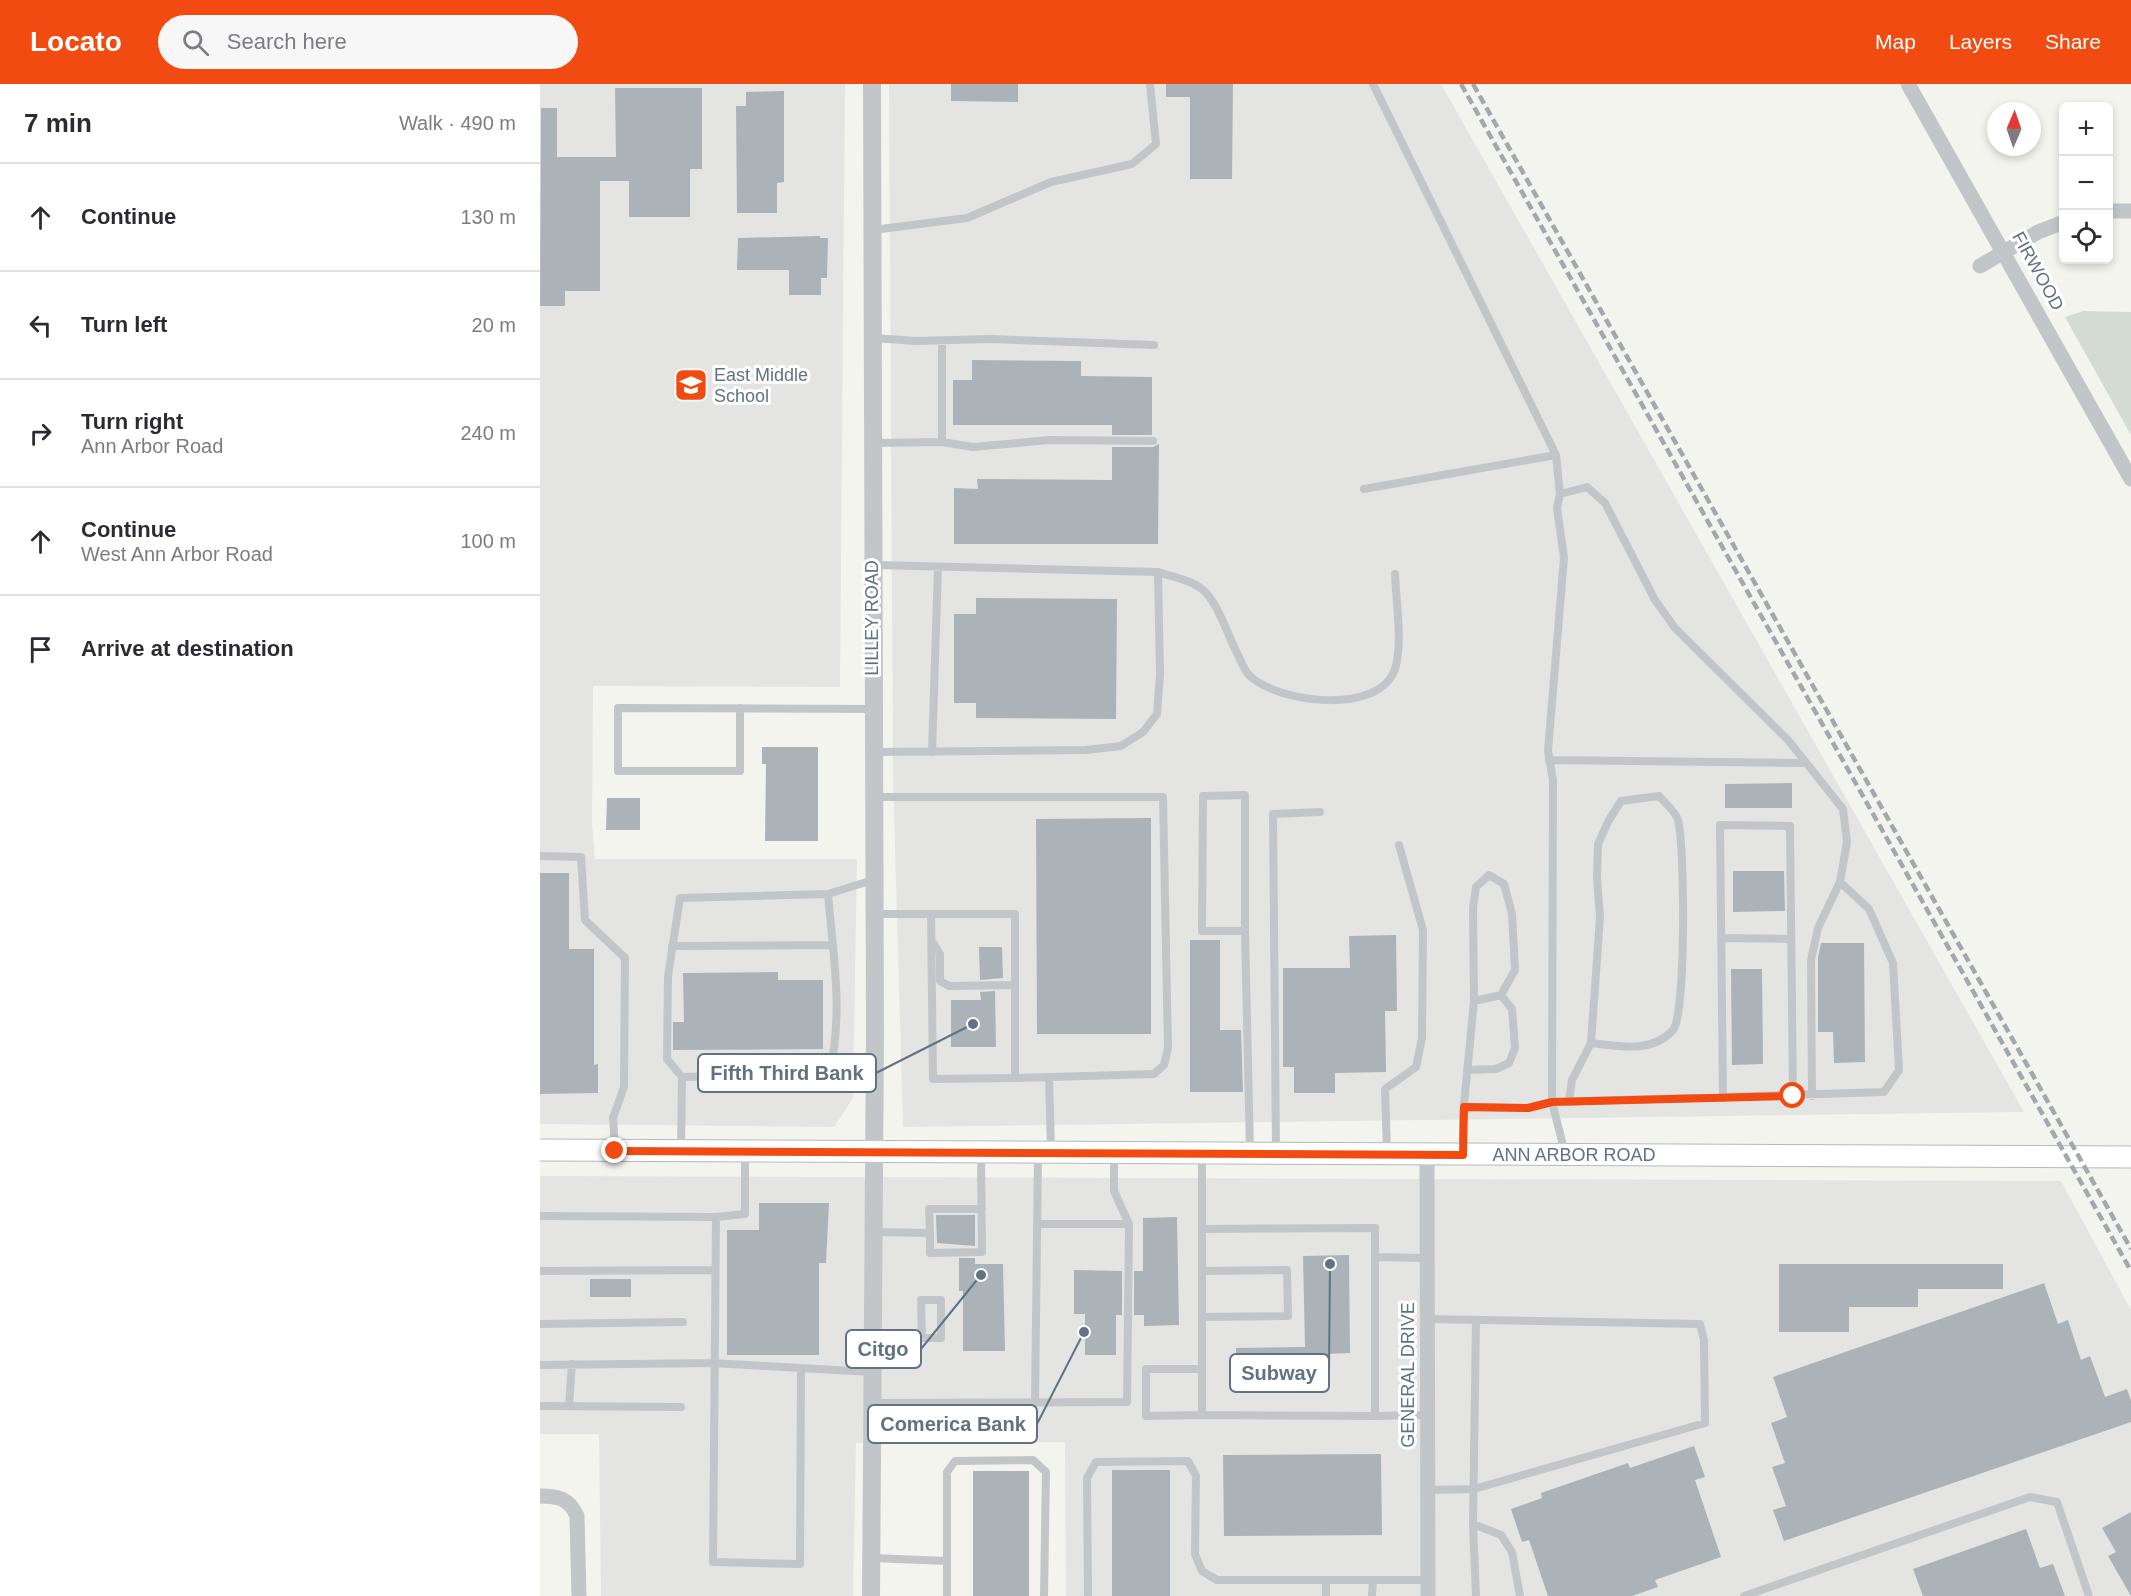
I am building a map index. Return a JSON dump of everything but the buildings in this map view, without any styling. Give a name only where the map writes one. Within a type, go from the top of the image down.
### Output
[{"type":"main road","name":"ANN ARBOR ROAD","points":[[540,1150],[2131,1157]]},
{"type":"street","name":"LILLEY ROAD","points":[[871,1596],[874,914],[872,84]]},
{"type":"street","name":"FIRWOOD","points":[[1908,84],[2005,252],[2131,479]]},
{"type":"street","points":[[2113,211],[2131,211]]},
{"type":"street","points":[[1980,266],[2038,232],[2059,224]]},
{"type":"street","name":"GENERAL DRIVE","points":[[1427,1155],[1428,1596]]},
{"type":"street","points":[[540,1496],[564,1498],[572,1504],[577,1516],[579,1596]]},
{"type":"lane","points":[[872,230],[967,218],[1052,182],[1132,164],[1156,144],[1150,84]]},
{"type":"lane","points":[[1373,84],[1556,455],[1560,494],[1557,508],[1564,558],[1552,678],[1549,760],[1553,780],[1552,1102],[1566,1155]]},
{"type":"lane","points":[[872,338],[942,341],[990,339],[1154,345]]},
{"type":"lane","points":[[942,341],[942,442]]},
{"type":"lane","points":[[872,443],[942,442],[973,447],[1050,440],[1153,441]]},
{"type":"lane","points":[[1364,489],[1556,455]]},
{"type":"lane","points":[[1560,494],[1587,487],[1598,495],[1605,503],[1655,600],[1675,628],[1788,740],[1844,809],[1847,842],[1840,882],[1818,928],[1811,960],[1812,1096]]},
{"type":"lane","points":[[872,565],[1158,572],[1184,580],[1207,593],[1248,674],[1273,690],[1329,701],[1353,698],[1378,691],[1389,680],[1395,669],[1398,646],[1395,574]]},
{"type":"lane","points":[[932,752],[938,567]]},
{"type":"lane","points":[[873,752],[1086,750],[1121,746],[1143,732],[1157,714],[1160,675],[1158,572]]},
{"type":"lane","points":[[740,708],[740,771],[618,771],[618,708],[740,708],[872,709]]},
{"type":"lane","points":[[1549,760],[1806,763]]},
{"type":"lane","points":[[1245,931],[1202,932],[1203,796],[1245,795],[1245,931],[1250,1154]]},
{"type":"lane","points":[[1569,1101],[1572,1080],[1591,1043],[1600,917],[1597,878],[1598,844],[1621,801],[1659,796],[1678,819],[1682,887],[1682,999],[1675,1028],[1662,1040],[1640,1047],[1591,1043]]},
{"type":"lane","points":[[873,797],[1164,797],[1168,1048],[1164,1065],[1154,1074],[933,1080],[931,914]]},
{"type":"lane","points":[[1276,1154],[1273,814],[1320,812]]},
{"type":"lane","points":[[1723,1098],[1720,825],[1790,826],[1793,1096]]},
{"type":"lane","points":[[1387,1154],[1385,1089],[1416,1067],[1422,1038],[1423,930],[1399,845]]},
{"type":"lane","points":[[540,856],[581,857],[585,920],[625,958],[624,1087],[613,1118],[615,1151]]},
{"type":"lane","points":[[1463,1155],[1464,1107],[1473,1001],[1473,908],[1476,887],[1489,875],[1504,884],[1512,914],[1515,970],[1501,994],[1473,1001]]},
{"type":"lane","points":[[681,1151],[682,1077],[667,1059],[668,976],[680,898],[828,894],[873,880]]},
{"type":"lane","points":[[1464,1107],[1528,1108],[1552,1102],[1569,1101],[1812,1096],[1884,1092],[1899,1070],[1893,963],[1869,909],[1840,882]]},
{"type":"lane","points":[[682,1077],[829,1074],[836,1047],[836,998],[828,894]]},
{"type":"lane","points":[[874,914],[1015,914],[1015,1078]]},
{"type":"lane","points":[[1721,938],[1791,939]]},
{"type":"lane","points":[[931,940],[940,954],[940,981],[949,986],[1015,985]]},
{"type":"lane","points":[[672,946],[832,945]]},
{"type":"lane","points":[[1467,1070],[1496,1069],[1509,1063],[1515,1048],[1512,1009],[1501,994]]},
{"type":"lane","points":[[1035,1403],[1037,1224],[1045,1153],[1049,1077]]},
{"type":"lane","points":[[540,1216],[716,1217],[745,1214],[745,1151]]},
{"type":"lane","points":[[981,1153],[982,1209],[982,1252],[930,1253],[929,1209],[982,1209]]},
{"type":"lane","points":[[873,1403],[1127,1402],[1129,1224],[1114,1191],[1114,1153]]},
{"type":"lane","points":[[1202,1154],[1202,1415]]},
{"type":"lane","points":[[716,1217],[712,1363],[713,1562],[800,1563],[801,1368]]},
{"type":"lane","points":[[1037,1224],[1129,1224]]},
{"type":"lane","points":[[1202,1229],[1375,1228],[1375,1416]]},
{"type":"lane","points":[[873,1232],[930,1233]]},
{"type":"lane","points":[[1375,1257],[1427,1257]]},
{"type":"lane","points":[[540,1271],[714,1270]]},
{"type":"lane","points":[[1202,1271],[1287,1270],[1288,1316],[1202,1317]]},
{"type":"lane","points":[[873,1338],[922,1338],[941,1338],[940,1300],[921,1300],[922,1338]]},
{"type":"lane","points":[[1427,1319],[1700,1324],[1704,1340],[1705,1423],[1474,1489],[1428,1490]]},
{"type":"lane","points":[[1476,1320],[1473,1524],[1476,1596]]},
{"type":"lane","points":[[540,1324],[683,1322]]},
{"type":"lane","points":[[540,1365],[712,1363],[873,1372]]},
{"type":"lane","points":[[570,1406],[572,1364]]},
{"type":"lane","points":[[1202,1369],[1146,1370],[1146,1416],[1427,1415]]},
{"type":"lane","points":[[540,1406],[681,1407]]},
{"type":"lane","points":[[947,1596],[947,1472],[955,1461],[1033,1461],[1046,1472],[1044,1596]]},
{"type":"lane","points":[[1088,1596],[1087,1478],[1096,1462],[1188,1461],[1196,1476],[1195,1554],[1202,1571],[1216,1580],[1428,1580]]},
{"type":"lane","points":[[1744,1596],[2030,1497],[2057,1502],[2089,1596]]},
{"type":"lane","points":[[1473,1524],[1501,1535],[1512,1552],[1520,1596]]},
{"type":"lane","points":[[872,1558],[947,1561]]},
{"type":"lane","points":[[1326,1580],[1326,1596]]},
{"type":"lane","points":[[1372,1596],[1373,1580]]},
{"type":"shaded area","name":"East Middle School","points":[[540,84],[845,84],[840,687],[593,686],[592,825],[595,859],[857,859],[853,1098],[834,1127],[540,1124]]},
{"type":"shaded area","points":[[889,84],[1441,84],[2024,1112],[903,1127],[893,778]]},
{"type":"shaded area","points":[[2083,311],[2131,312],[2131,435],[2065,317]]},
{"type":"shaded area","points":[[540,1176],[2061,1181],[2131,1310],[2131,1596],[1066,1596],[1065,1442],[856,1443],[853,1596],[601,1596],[599,1434],[540,1434]]},
{"type":"railway","points":[[1461,84],[2131,1271]]},
{"type":"railway","points":[[1473,84],[2131,1249]]},
{"type":"place","name":"East Middle School","points":[[691,385]]},
{"type":"place","name":"Fifth Third Bank","points":[[973,1024]]},
{"type":"place","name":"Subway","points":[[1330,1264]]},
{"type":"place","name":"Citgo","points":[[981,1275]]},
{"type":"place","name":"Comerica Bank","points":[[1084,1332]]},
{"type":"route","points":[[615,1151],[1463,1155],[1464,1107],[1528,1108],[1552,1102],[1793,1096]]}]
